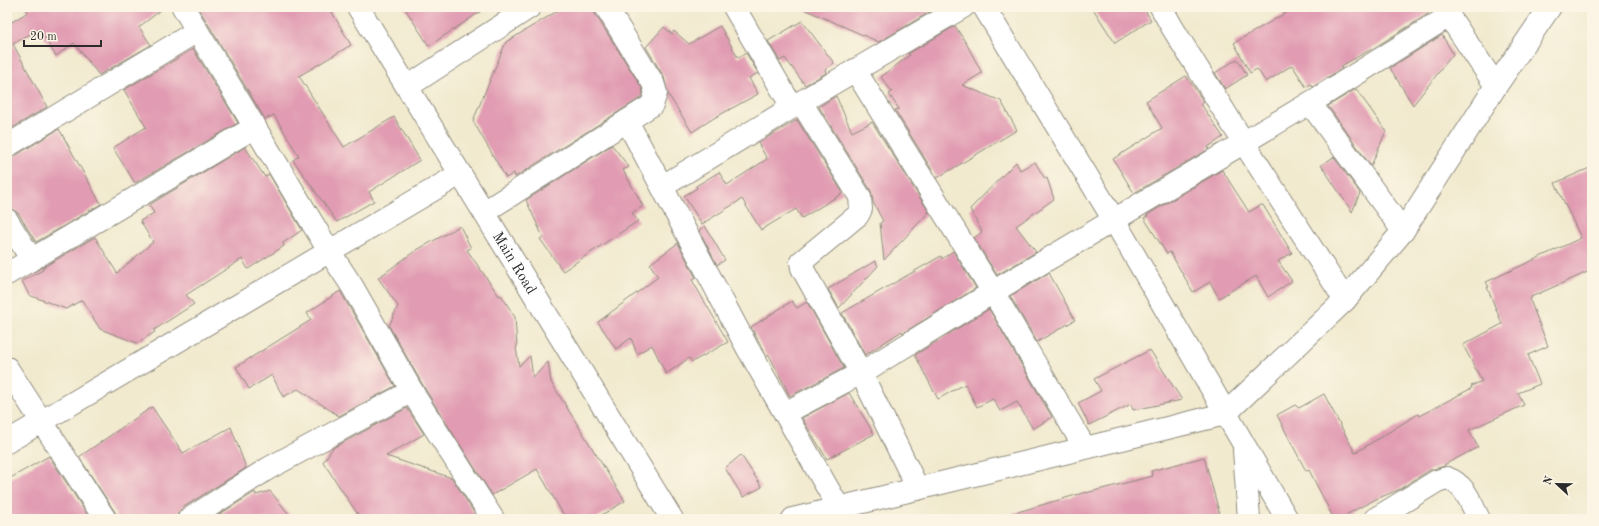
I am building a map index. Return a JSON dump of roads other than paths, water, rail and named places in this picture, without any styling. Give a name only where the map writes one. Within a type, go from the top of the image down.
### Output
[{"type":"street","points":[[183,7],[329,251],[352,286],[412,391],[493,519]]},
{"type":"street","name":"Main Road","points":[[358,7],[672,519]]},
{"type":"street","points":[[484,212],[652,105],[656,93],[653,83],[606,7]]},
{"type":"street","points":[[734,7],[796,104],[860,197],[861,209],[858,215],[801,262],[802,268],[861,373],[918,488]]},
{"type":"street","points":[[663,186],[796,104],[963,7]]},
{"type":"street","points":[[984,7],[1114,220],[1287,519]]},
{"type":"street","points":[[1161,7],[1176,34],[1244,143],[1345,300]]},
{"type":"street","points":[[793,519],[1225,414],[1345,300],[1403,230],[1496,86],[1550,7]]},
{"type":"street","points":[[407,87],[528,8]]},
{"type":"street","points":[[785,413],[861,373],[993,292],[1310,103],[1446,12],[1496,86]]},
{"type":"street","points":[[7,146],[197,31]]},
{"type":"street","points":[[856,70],[993,292],[1085,448]]},
{"type":"street","points":[[1310,103],[1403,230]]},
{"type":"street","points":[[628,121],[748,350],[839,508]]},
{"type":"street","points":[[7,274],[255,127]]},
{"type":"street","points":[[7,442],[460,174]]},
{"type":"street","points":[[7,220],[32,260]]},
{"type":"street","points":[[7,368],[105,519]]},
{"type":"street","points":[[189,519],[270,468],[412,391]]},
{"type":"street","points":[[1243,444],[1249,519]]},
{"type":"street","points":[[1375,519],[1437,481],[1447,478],[1456,481],[1463,487],[1479,519]]}]
